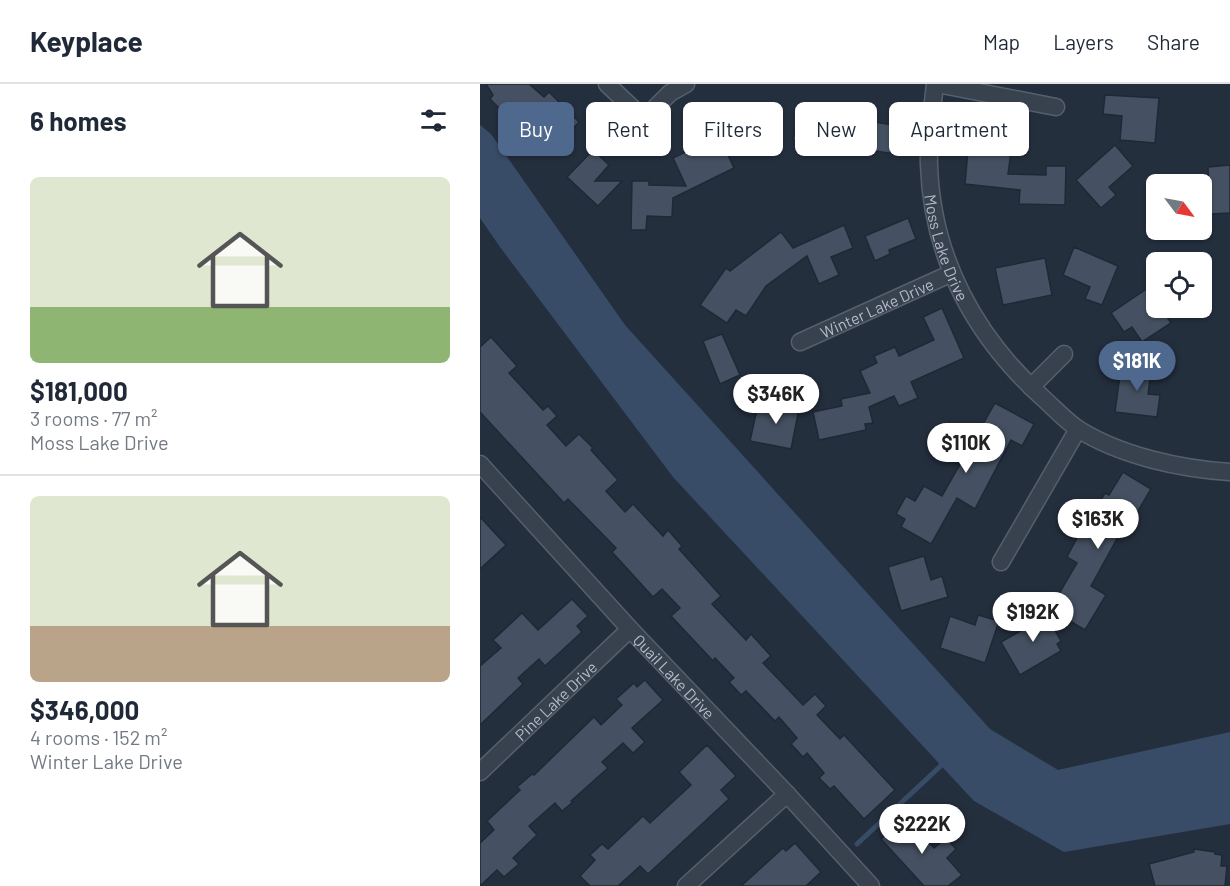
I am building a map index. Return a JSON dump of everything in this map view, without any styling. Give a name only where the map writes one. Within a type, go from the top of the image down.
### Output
[{"type":"street","points":[[607,84],[644,119],[670,93],[686,84]]},
{"type":"street","points":[[936,84],[1056,107]]},
{"type":"street","name":"Moss Lake Drive","points":[[936,84],[930,129],[929,166],[934,207],[952,273],[967,307],[988,338],[1011,368],[1078,429],[1139,456],[1171,465],[1230,472]]},
{"type":"street","name":"Winter Lake Drive","points":[[800,342],[952,273]]},
{"type":"street","points":[[1031,387],[1064,354]]},
{"type":"street","points":[[1001,562],[1078,429]]},
{"type":"street","name":"Quail Lake Drive","points":[[481,468],[871,886]]},
{"type":"street","name":"Pine Lake Drive","points":[[480,772],[630,629]]},
{"type":"street","points":[[686,886],[787,794]]},
{"type":"water","points":[[480,125],[498,144],[498,156],[506,156],[625,325],[990,729],[1058,770],[1230,732],[1230,824],[1064,852],[974,801],[673,477],[480,218]]},
{"type":"building","points":[[486,84],[529,84],[544,97],[549,92],[559,102],[498,102],[498,107],[490,99],[493,95]]},
{"type":"building","points":[[1105,95],[1159,98],[1155,143],[1120,140],[1122,116],[1103,114]]},
{"type":"building","points":[[574,117],[579,122],[574,128]]},
{"type":"building","points":[[877,122],[889,124],[889,153],[877,151]]},
{"type":"building","points":[[1115,145],[1133,166],[1109,187],[1116,195],[1101,208],[1076,180]]},
{"type":"building","points":[[683,153],[683,156],[728,156],[734,168],[673,198],[672,217],[647,216],[646,230],[631,230],[632,181],[649,181],[649,185],[686,186],[673,158]]},
{"type":"building","points":[[587,156],[599,156],[609,165],[595,181],[622,181],[598,206],[567,177]]},
{"type":"building","points":[[967,156],[1010,156],[1008,174],[1046,175],[1046,166],[1066,166],[1065,205],[1019,204],[1020,190],[965,184]]},
{"type":"building","points":[[1230,165],[1230,213],[1212,214],[1212,174],[1208,174],[1208,167]]},
{"type":"building","points":[[908,218],[916,239],[889,250],[890,254],[875,261],[865,236]]},
{"type":"building","points":[[844,225],[853,248],[831,257],[839,275],[819,284],[807,256],[766,286],[746,316],[736,310],[727,323],[700,305],[726,268],[730,271],[781,232],[793,248]]},
{"type":"building","points":[[1074,247],[1118,266],[1102,305],[1085,299],[1090,287],[1063,275]]},
{"type":"building","points":[[1045,258],[1052,295],[1003,305],[995,268]]},
{"type":"building","points":[[1146,289],[1146,318],[1168,318],[1171,323],[1142,342],[1132,327],[1124,332],[1111,313]]},
{"type":"building","points":[[942,308],[964,358],[911,382],[918,398],[899,406],[894,396],[869,407],[873,423],[865,424],[866,430],[819,440],[813,412],[842,406],[841,399],[870,393],[860,371],[877,363],[874,356],[895,347],[899,356],[934,340],[923,317]]},
{"type":"building","points":[[722,334],[740,375],[720,384],[703,341]]},
{"type":"building","points":[[491,337],[517,366],[509,373],[543,410],[548,406],[557,416],[547,425],[566,446],[579,434],[593,448],[591,450],[618,480],[606,491],[625,512],[633,504],[663,536],[668,530],[682,546],[679,549],[721,596],[712,604],[746,640],[751,634],[771,656],[763,663],[803,705],[815,694],[826,706],[817,715],[840,739],[844,735],[895,790],[864,819],[834,786],[830,789],[819,778],[824,773],[807,753],[803,757],[791,744],[797,738],[779,717],[775,721],[746,691],[741,695],[729,682],[734,678],[715,658],[713,661],[671,616],[680,608],[662,589],[653,597],[612,552],[616,548],[568,499],[564,503],[480,412],[480,347]]},
{"type":"building","points":[[1128,361],[1152,364],[1148,394],[1160,395],[1157,417],[1115,412],[1120,375],[1126,376]]},
{"type":"building","points":[[777,400],[800,404],[791,449],[750,441],[757,409],[775,412]]},
{"type":"building","points":[[995,403],[1034,424],[1022,446],[1011,440],[975,509],[957,498],[931,544],[901,527],[905,519],[896,514],[906,496],[915,501],[924,486],[942,496]]},
{"type":"building","points":[[1123,472],[1151,489],[1128,528],[1124,526],[1091,586],[1106,595],[1085,630],[1050,609],[1077,563],[1067,557],[1088,517],[1090,518],[1105,493],[1109,495]]},
{"type":"building","points":[[480,517],[506,545],[480,569]]},
{"type":"building","points":[[924,556],[931,580],[942,576],[948,597],[901,611],[888,567]]},
{"type":"building","points":[[572,599],[588,616],[577,626],[582,632],[545,666],[539,659],[518,678],[523,684],[480,725],[480,666],[501,648],[493,640],[522,613],[538,630]]},
{"type":"building","points":[[1040,604],[1061,641],[1057,644],[1061,651],[1020,675],[1001,642],[1024,629],[1038,634],[1026,613]]},
{"type":"building","points":[[978,615],[999,621],[985,663],[940,648],[950,616],[975,625]]},
{"type":"building","points":[[645,680],[663,700],[632,728],[645,742],[633,753],[623,743],[602,762],[608,768],[571,801],[573,802],[562,811],[555,803],[529,826],[537,835],[513,858],[519,864],[504,877],[497,870],[480,886],[480,843],[494,830],[487,821],[520,790],[517,787],[532,774],[534,775],[594,717],[601,725],[622,705],[616,699],[634,683],[637,687]]},
{"type":"building","points":[[707,745],[736,776],[721,790],[729,799],[648,874],[640,866],[618,886],[590,886],[580,876],[595,860],[590,855],[602,844],[608,849],[643,816],[650,823],[691,785],[679,772]]},
{"type":"building","points":[[906,817],[934,848],[946,838],[956,849],[947,858],[962,875],[948,886],[924,886],[881,839]]},
{"type":"building","points":[[795,843],[821,872],[806,886],[741,886],[783,848],[786,851]]},
{"type":"building","points":[[1194,849],[1222,855],[1221,866],[1227,866],[1225,886],[1155,886],[1149,864],[1194,852]]},
{"type":"waterway","points":[[857,844],[946,761]]}]
